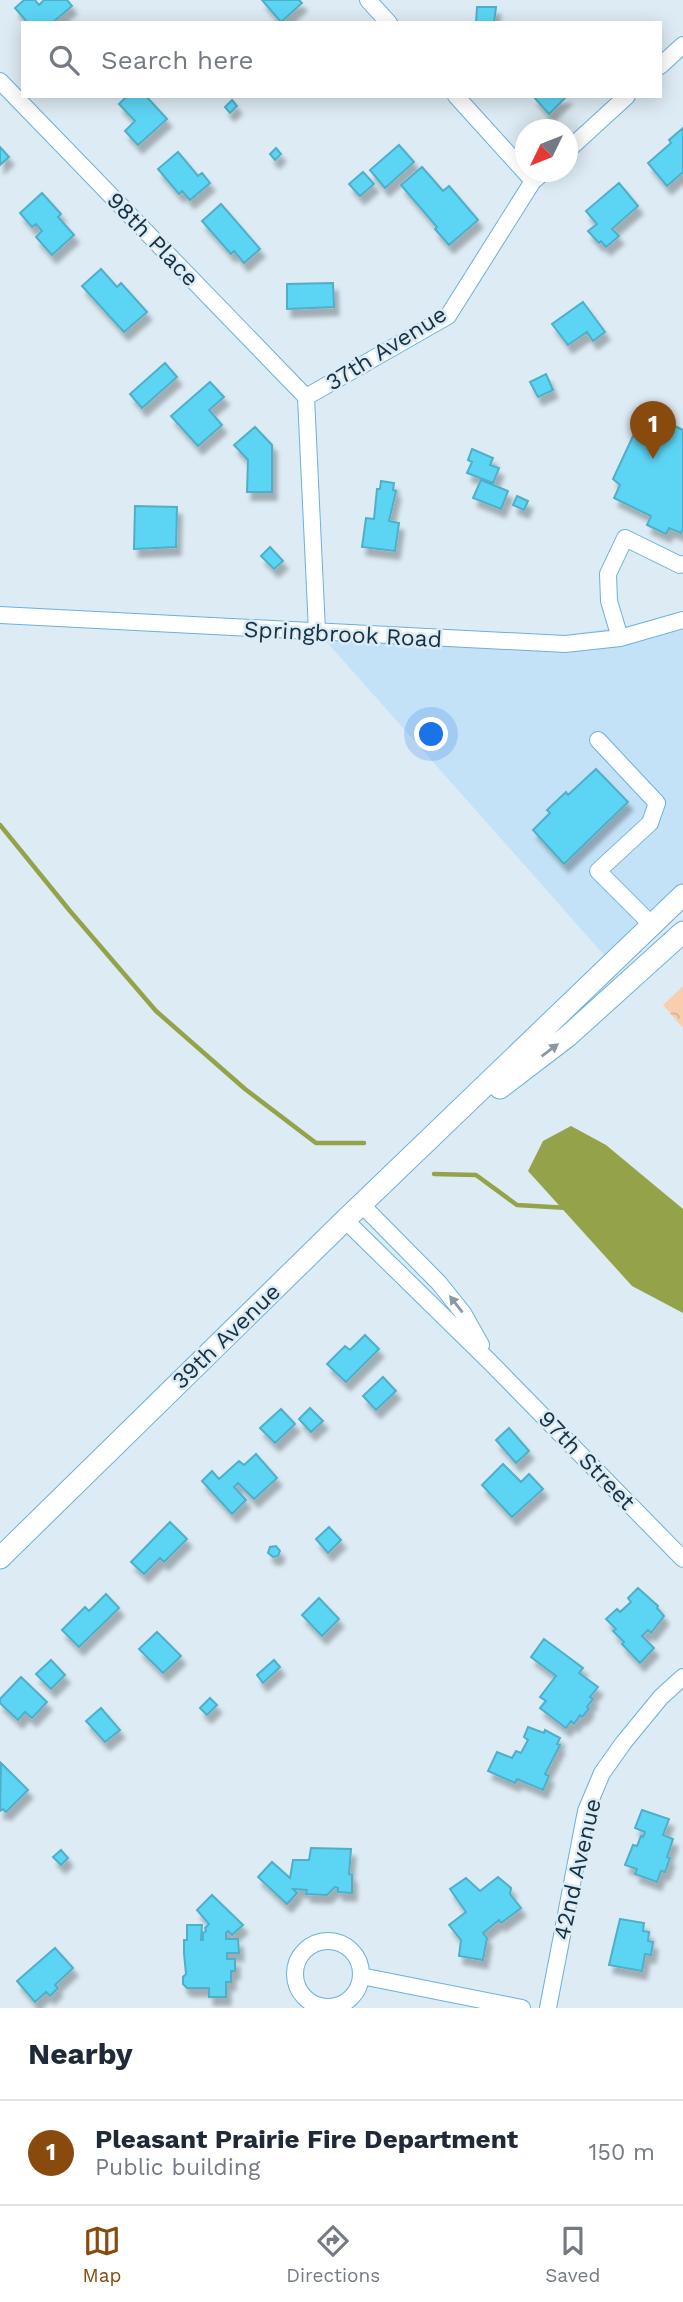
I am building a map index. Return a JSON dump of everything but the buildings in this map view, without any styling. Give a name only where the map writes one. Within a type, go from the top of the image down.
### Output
[{"type":"main road","name":"39th Avenue","points":[[0,1558],[361,1204],[683,895]]},
{"type":"main road","name":"39th Avenue","points":[[453,1116],[482,1102],[568,1036],[683,932]]},
{"type":"street","points":[[368,0],[387,21]]},
{"type":"street","points":[[662,64],[683,46]]},
{"type":"street","name":"98th Place","points":[[0,81],[306,397]]},
{"type":"street","points":[[458,98],[515,154]]},
{"type":"street","points":[[578,141],[625,98]]},
{"type":"street","name":"37th Avenue","points":[[317,631],[306,397],[448,316],[534,182]]},
{"type":"street","points":[[621,638],[609,600],[608,574],[625,538],[660,557],[683,564]]},
{"type":"street","name":"Springbrook Road","points":[[0,615],[565,644],[621,638],[683,620]]},
{"type":"street","points":[[598,740],[657,803],[650,823],[597,871],[652,925]]},
{"type":"street","name":"97th Street","points":[[361,1204],[439,1283],[463,1313],[491,1363]]},
{"type":"street","name":"97th Street","points":[[345,1220],[491,1363],[683,1559]]},
{"type":"street","name":"42nd Avenue","points":[[548,2008],[586,1811],[602,1773],[624,1742],[662,1697],[683,1677]]},
{"type":"street","points":[[325,1940],[347,1946],[355,1954],[361,1976],[359,1987],[345,2003],[324,2007],[314,2005],[298,1990],[294,1969],[304,1949],[325,1940]]},
{"type":"street","points":[[361,1976],[522,2008]]},
{"type":"shaded area","points":[[683,618],[683,895],[612,964],[317,631],[510,643]]},
{"type":"shaded area","points":[[571,1126],[606,1145],[683,1209],[683,1313],[632,1286],[528,1171],[543,1141]]},
{"type":"green space","points":[[683,986],[683,1028],[663,1005]]},
{"type":"waterway","points":[[0,825],[156,1011],[245,1089],[316,1143],[364,1143]]},
{"type":"waterway","points":[[434,1174],[476,1175],[517,1205],[568,1208]]},
{"type":"place","name":"Pleasant Prairie Fire Department","points":[[653,459]]}]
